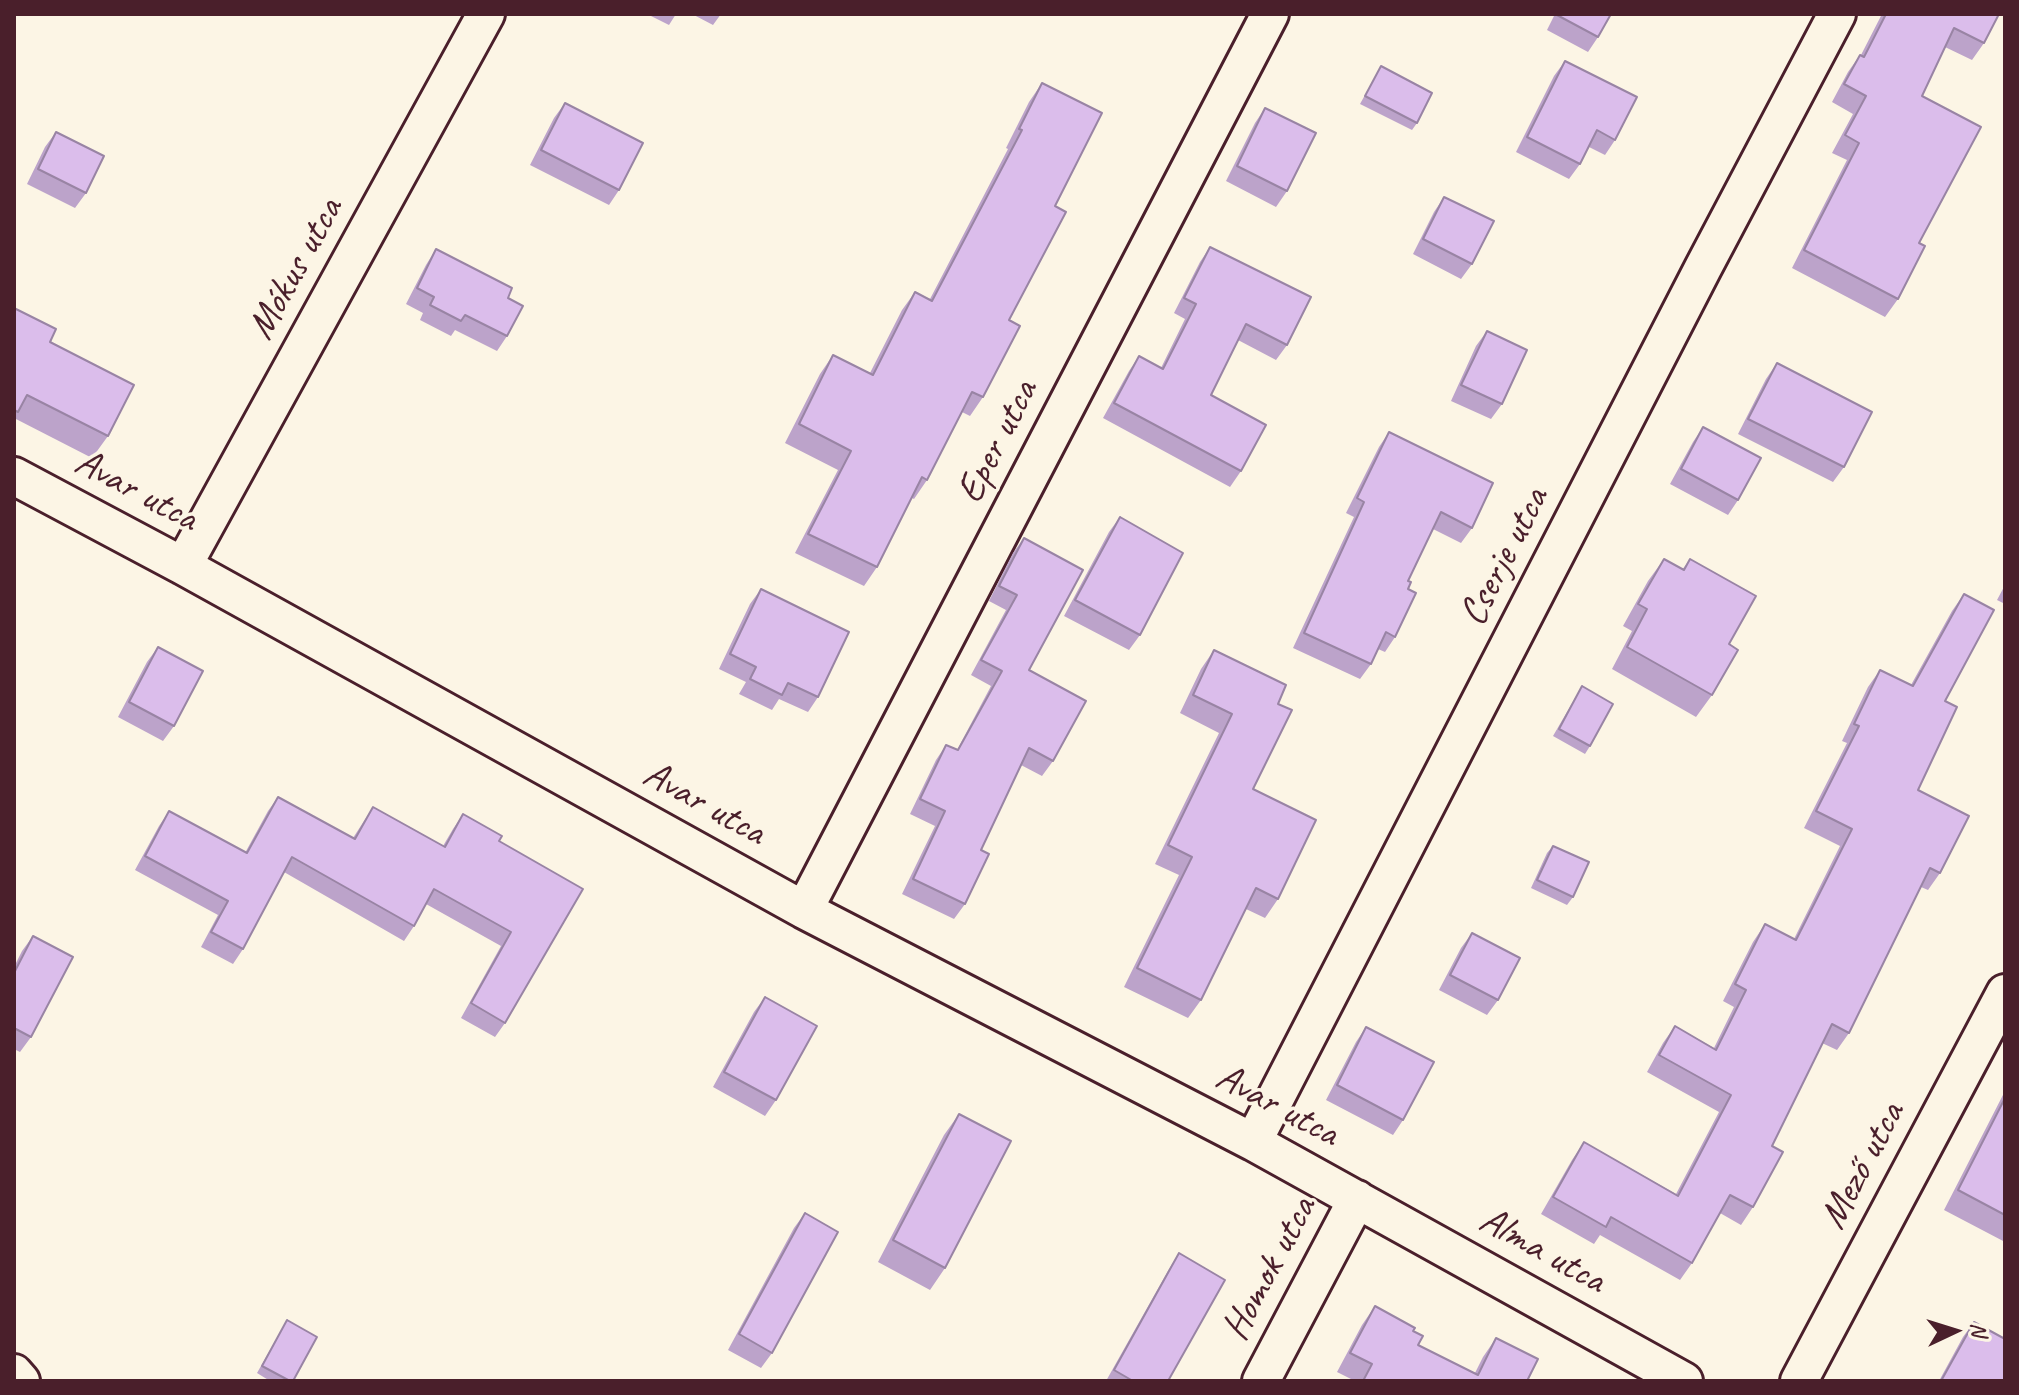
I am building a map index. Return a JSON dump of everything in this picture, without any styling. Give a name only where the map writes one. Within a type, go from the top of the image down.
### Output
[{"type":"street","name":"Mókus utca","points":[[183,566],[486,14]]},
{"type":"street","name":"Eper utca","points":[[804,910],[1270,14]]},
{"type":"street","name":"Cserje utca","points":[[1253,1142],[1837,14]]},
{"type":"street","name":"Avar utca","points":[[14,476],[183,566],[804,910],[1357,1199]]},
{"type":"street","name":"Mező utca","points":[[1799,1381],[2005,993]]},
{"type":"street","name":"Homok utca","points":[[1261,1381],[1357,1199]]},
{"type":"street","name":"Alma utca","points":[[1357,1199],[1684,1381]]},
{"type":"street","points":[[14,1373],[21,1381]]},
{"type":"building","points":[[1558,14],[1611,14],[1598,37]]},
{"type":"building","points":[[1886,14],[1999,14],[1984,43],[1954,28],[1922,96],[1981,127],[1919,243],[1925,246],[1898,299],[1804,250],[1859,143],[1845,135],[1866,96],[1844,84],[1860,55],[1864,57]]},
{"type":"building","points":[[1565,61],[1637,97],[1615,140],[1597,130],[1580,164],[1527,137]]},
{"type":"building","points":[[1381,66],[1432,93],[1417,123],[1365,96]]},
{"type":"building","points":[[1042,83],[1102,113],[1055,206],[1066,212],[1009,320],[1020,326],[983,397],[972,392],[927,480],[922,477],[877,567],[808,534],[851,451],[799,424],[833,355],[873,375],[915,292],[932,301],[1022,130],[1019,129]]},
{"type":"building","points":[[565,103],[643,143],[619,190],[541,150]]},
{"type":"building","points":[[1265,108],[1316,133],[1287,191],[1237,166]]},
{"type":"building","points":[[56,132],[104,156],[86,193],[38,169]]},
{"type":"building","points":[[1444,197],[1494,221],[1472,264],[1423,239]]},
{"type":"building","points":[[1210,247],[1311,297],[1287,345],[1246,324],[1211,395],[1266,425],[1241,471],[1114,403],[1139,356],[1163,369],[1196,304],[1184,298]]},
{"type":"building","points":[[436,249],[512,288],[508,298],[523,306],[507,336],[465,315],[461,321],[430,305],[434,297],[417,288]]},
{"type":"building","points":[[14,308],[56,329],[50,342],[134,385],[108,436],[27,395],[18,412],[14,410]]},
{"type":"building","points":[[1487,331],[1527,350],[1502,404],[1461,385]]},
{"type":"building","points":[[1777,363],[1872,412],[1844,467],[1748,419]]},
{"type":"building","points":[[1703,427],[1761,458],[1738,500],[1681,469]]},
{"type":"building","points":[[1389,432],[1493,483],[1472,528],[1441,512],[1408,581],[1411,582],[1408,589],[1416,593],[1395,637],[1386,632],[1371,664],[1304,633],[1364,502],[1357,498]]},
{"type":"building","points":[[1120,517],[1183,553],[1140,635],[1075,600]]},
{"type":"building","points":[[1024,538],[1083,570],[1029,670],[1086,701],[1053,761],[1029,748],[981,850],[989,854],[965,904],[913,879],[945,811],[920,799],[946,745],[958,750],[1002,671],[981,660],[1017,595],[999,586]]},
{"type":"building","points":[[1664,559],[1684,570],[1690,559],[1756,596],[1729,644],[1738,650],[1712,695],[1627,647],[1647,609],[1638,604]]},
{"type":"building","points":[[761,589],[849,632],[818,697],[788,683],[782,695],[750,679],[756,667],[730,654]]},
{"type":"building","points":[[1964,594],[1994,610],[1945,701],[1957,707],[1918,790],[1969,816],[1940,873],[1930,868],[1849,1033],[1832,1024],[1772,1146],[1783,1152],[1753,1207],[1730,1195],[1692,1263],[1611,1217],[1606,1227],[1553,1197],[1584,1142],[1678,1196],[1731,1095],[1659,1055],[1675,1026],[1716,1050],[1746,990],[1735,984],[1765,924],[1796,940],[1852,829],[1816,811],[1859,726],[1854,724],[1880,670],[1913,686]]},
{"type":"building","points":[[158,647],[203,671],[174,726],[129,702]]},
{"type":"building","points":[[1214,650],[1286,685],[1278,704],[1292,710],[1253,789],[1316,820],[1278,899],[1256,888],[1201,1000],[1137,968],[1192,857],[1168,845],[1232,714],[1193,695]]},
{"type":"building","points":[[1582,686],[1613,704],[1590,746],[1559,729]]},
{"type":"building","points":[[278,797],[355,839],[373,807],[445,847],[463,814],[502,836],[499,841],[583,889],[505,1023],[471,1003],[511,932],[434,889],[414,926],[292,857],[243,949],[211,932],[228,901],[145,856],[169,811],[247,853]]},
{"type":"building","points":[[1553,846],[1589,862],[1573,897],[1537,880]]},
{"type":"building","points":[[1472,933],[1520,958],[1498,1000],[1450,975]]},
{"type":"building","points":[[33,936],[73,957],[31,1037],[14,1028],[14,973]]},
{"type":"building","points":[[765,997],[817,1026],[776,1100],[724,1072]]},
{"type":"building","points":[[1366,1027],[1434,1062],[1403,1120],[1337,1085]]},
{"type":"building","points":[[2005,1098],[2005,1215],[1958,1190]]},
{"type":"building","points":[[959,1114],[1011,1141],[945,1268],[893,1240]]},
{"type":"building","points":[[805,1213],[838,1232],[772,1353],[739,1334]]},
{"type":"building","points":[[1179,1253],[1225,1280],[1168,1381],[1133,1381],[1114,1370]]},
{"type":"building","points":[[1375,1306],[1415,1328],[1413,1331],[1423,1336],[1418,1345],[1478,1375],[1496,1338],[1538,1359],[1527,1381],[1363,1381],[1372,1364],[1350,1353]]},
{"type":"building","points":[[287,1320],[317,1337],[293,1381],[262,1366]]},
{"type":"building","points":[[1974,1322],[2005,1339],[2005,1381],[1941,1381]]}]
